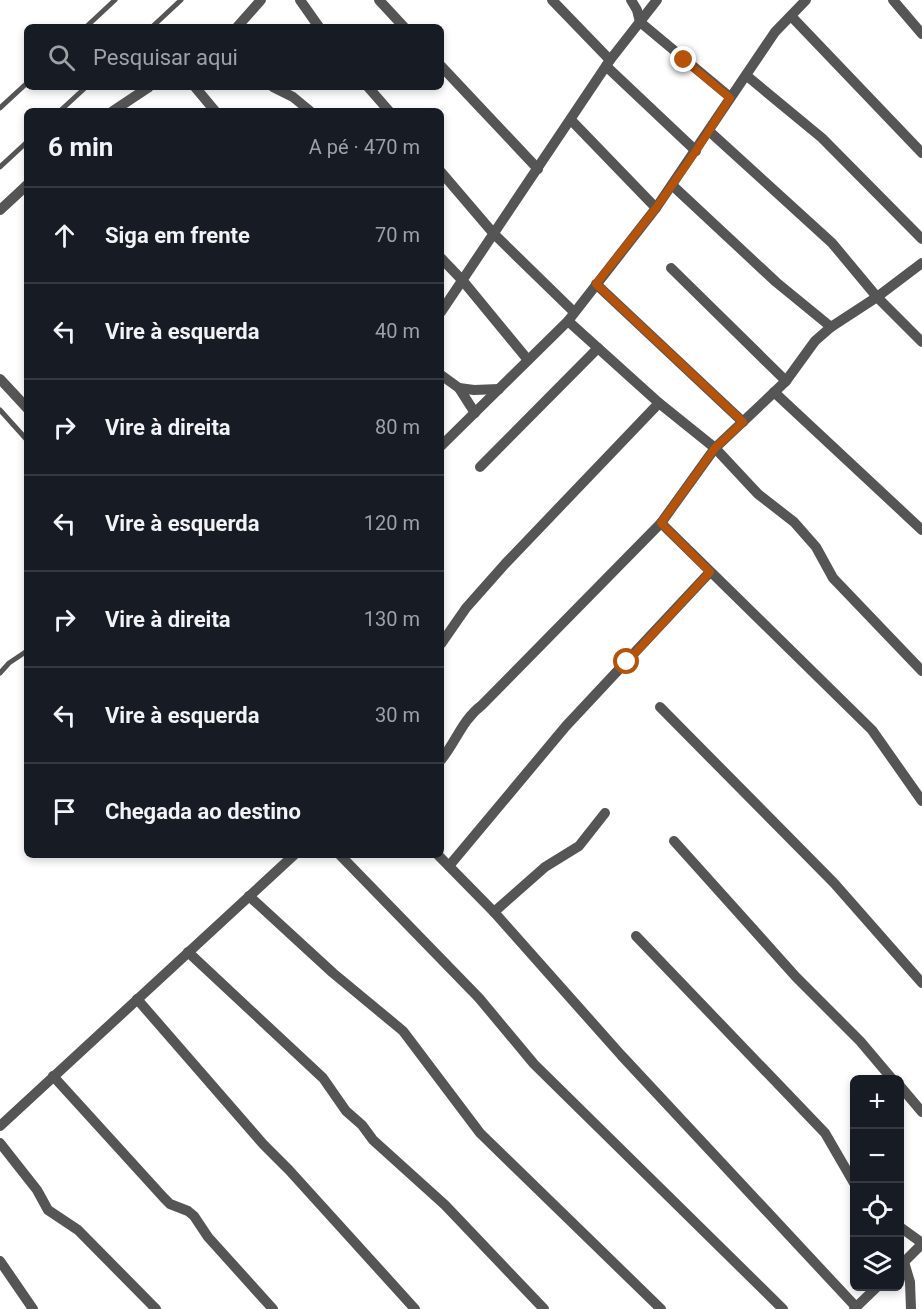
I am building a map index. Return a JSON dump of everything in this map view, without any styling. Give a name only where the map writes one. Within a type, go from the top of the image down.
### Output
[{"type":"street","points":[[240,24],[261,0]]},
{"type":"street","points":[[300,0],[317,24]]},
{"type":"street","points":[[379,0],[401,24]]},
{"type":"street","points":[[552,0],[608,63],[696,151]]},
{"type":"street","points":[[631,0],[640,22],[730,98]]},
{"type":"street","points":[[444,308],[608,63],[657,0]]},
{"type":"street","points":[[444,443],[571,317],[656,208],[776,32],[806,0]]},
{"type":"street","points":[[893,0],[922,34]]},
{"type":"street","points":[[791,16],[922,153]]},
{"type":"street","points":[[444,69],[538,169]]},
{"type":"street","points":[[747,76],[822,138],[922,239]]},
{"type":"street","points":[[121,108],[145,90]]},
{"type":"street","points":[[198,90],[212,108]]},
{"type":"street","points":[[279,90],[293,97],[306,108]]},
{"type":"street","points":[[371,90],[386,108]]},
{"type":"street","points":[[571,120],[656,208]]},
{"type":"street","points":[[709,131],[832,243],[877,297],[922,342]]},
{"type":"street","points":[[444,175],[494,234],[597,348],[659,403],[715,448],[758,494],[794,522],[816,547],[833,578],[922,671]]},
{"type":"street","points":[[672,185],[776,282],[831,327]]},
{"type":"street","points":[[0,210],[24,187]]},
{"type":"street","points":[[444,261],[528,360]]},
{"type":"street","points":[[444,756],[473,712],[661,523],[715,448],[786,381],[815,341],[831,327],[877,297],[922,263]]},
{"type":"street","points":[[671,268],[786,381]]},
{"type":"street","points":[[596,284],[743,422]]},
{"type":"street","points":[[480,466],[597,348]]},
{"type":"street","points":[[444,377],[459,388],[475,413]]},
{"type":"street","points":[[0,379],[24,405]]},
{"type":"street","points":[[459,388],[499,389]]},
{"type":"street","points":[[774,392],[922,530]]},
{"type":"street","points":[[444,640],[466,608],[505,564],[659,403]]},
{"type":"street","points":[[661,523],[872,730],[922,801]]},
{"type":"street","points":[[449,866],[566,726],[710,572]]},
{"type":"street","points":[[660,707],[834,883],[922,983]]},
{"type":"street","points":[[494,912],[544,867],[579,846],[604,813]]},
{"type":"street","points":[[674,842],[796,976],[860,1041],[889,1075]]},
{"type":"street","points":[[0,1126],[291,858]]},
{"type":"street","points":[[342,858],[479,998],[534,1064],[783,1309]]},
{"type":"street","points":[[441,858],[494,912],[621,1055],[855,1308],[874,1291]]},
{"type":"street","points":[[249,896],[333,973],[403,1031],[480,1133],[662,1309]]},
{"type":"street","points":[[636,936],[825,1133],[850,1175]]},
{"type":"street","points":[[188,952],[322,1078],[346,1111],[362,1125],[373,1140],[445,1205],[544,1309]]},
{"type":"street","points":[[137,999],[263,1144],[415,1309]]},
{"type":"street","points":[[53,1076],[170,1204],[194,1216],[208,1237],[273,1309]]},
{"type":"street","points":[[904,1091],[922,1112]]},
{"type":"street","points":[[0,1143],[37,1190],[48,1210],[78,1230],[156,1309]]},
{"type":"street","points":[[904,1230],[922,1244],[904,1262]]},
{"type":"street","points":[[0,1261],[33,1309]]},
{"type":"street","points":[[904,1268],[910,1282],[911,1309]]},
{"type":"lane","points":[[90,24],[115,0]]},
{"type":"lane","points":[[155,24],[181,0]]},
{"type":"lane","points":[[0,108],[24,86]]},
{"type":"lane","points":[[63,108],[83,90]]},
{"type":"lane","points":[[0,166],[24,145]]},
{"type":"lane","points":[[0,410],[24,437]]},
{"type":"lane","points":[[0,673],[9,663],[24,653]]},
{"type":"route","points":[[627,662],[710,572],[661,523],[715,448],[743,422],[596,284],[656,208],[730,98],[684,60]]}]
